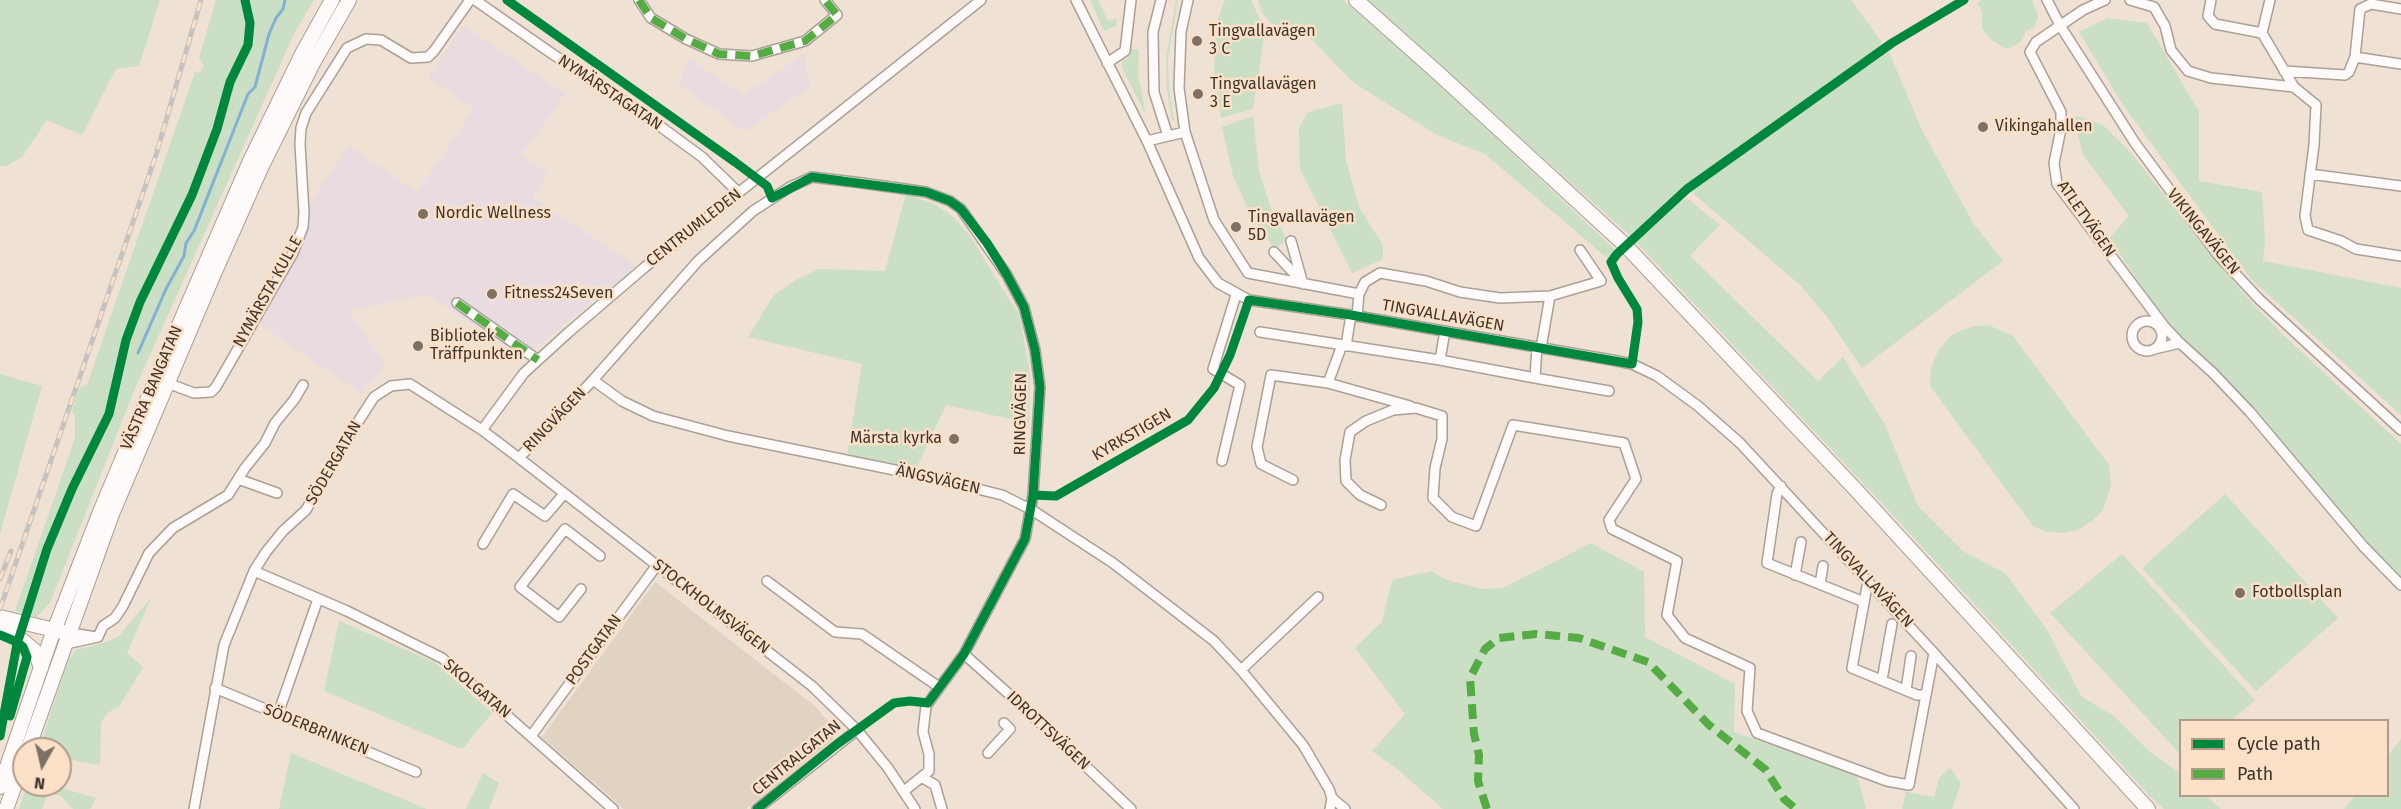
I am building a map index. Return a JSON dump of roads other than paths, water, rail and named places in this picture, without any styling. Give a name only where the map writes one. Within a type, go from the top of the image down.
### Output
[{"type":"street","name":"VÄSTRA BANGATAN","points":[[32,737],[162,381],[250,161],[302,54],[332,0]]},
{"type":"street","name":"VÄSTRA BANGATAN","points":[[0,787],[52,636],[100,512],[261,168],[313,63],[349,0]]},
{"type":"street","name":"NYMÄRSTA KULLE","points":[[162,381],[202,394],[211,392],[293,253],[303,227],[300,144],[302,128],[306,113],[347,48],[366,39],[381,40],[411,58],[428,57],[470,0]]},
{"type":"street","name":"NYMÄRSTAGATAN","points":[[475,0],[642,113],[702,157],[739,192]]},
{"type":"street","points":[[639,0],[651,18],[686,39],[719,54],[752,56],[805,41],[837,15],[825,0]]},
{"type":"street","name":"CENTRUMLEDEN","points":[[482,430],[507,393],[538,360],[645,267],[981,0]]},
{"type":"street","name":"TINGVALLAVÄGEN","points":[[1076,0],[1147,141],[1199,258],[1218,283],[1236,295],[1249,300],[1632,364],[1658,376],[1714,419],[1740,443],[2074,809]]},
{"type":"street","points":[[1107,63],[1125,51],[1131,0]]},
{"type":"street","points":[[1161,0],[1153,32],[1154,92],[1168,136]]},
{"type":"street","points":[[1188,0],[1181,32],[1179,88],[1185,132],[1214,220],[1248,273],[1359,294]]},
{"type":"street","points":[[1356,0],[1625,245],[1857,490],[2148,809]]},
{"type":"street","name":"VIKINGAVÄGEN","points":[[2047,0],[2061,27],[2135,143],[2218,255],[2259,299],[2401,430]]},
{"type":"street","points":[[2061,27],[2083,10],[2105,0]]},
{"type":"street","points":[[2130,0],[2154,7],[2165,26],[2171,50],[2188,71],[2211,78],[2294,87]]},
{"type":"street","points":[[2211,0],[2208,16],[2215,24],[2262,33]]},
{"type":"street","points":[[2270,0],[2262,33],[2294,87],[2316,105],[2305,216],[2308,230],[2341,241],[2356,249],[2401,256]]},
{"type":"street","points":[[2284,71],[2345,75],[2349,72],[2355,57],[2360,9],[2364,5],[2371,4],[2401,9]]},
{"type":"street","name":"ATLETVÄGEN","points":[[2061,27],[2036,42],[2030,52],[2061,112],[2061,129],[2054,163],[2057,184],[2155,315],[2180,343],[2243,404],[2357,539],[2401,585]]},
{"type":"street","points":[[2355,57],[2401,64]]},
{"type":"street","points":[[1147,141],[1185,132]]},
{"type":"street","points":[[2310,174],[2401,186]]},
{"type":"street","name":"RINGVÄGEN","points":[[519,458],[593,380],[698,261],[753,211],[790,187],[812,177],[926,192],[950,201],[961,209],[987,243],[1024,307],[1035,350],[1040,387],[1032,510],[1024,539],[964,654],[926,706],[923,732],[930,765],[929,771],[923,778]]},
{"type":"street","points":[[1291,241],[1303,284]]},
{"type":"street","points":[[1328,383],[1344,345],[1359,294],[1365,282],[1380,273],[1426,281],[1460,292],[1500,298],[1550,296],[1601,281],[1580,250]]},
{"type":"street","points":[[1274,252],[1303,284]]},
{"type":"street","points":[[1222,461],[1240,385],[1213,369],[1236,295]]},
{"type":"street","points":[[1535,378],[1550,296]]},
{"type":"street","points":[[457,303],[538,360]]},
{"type":"street","points":[[2155,315],[2138,324],[2133,332],[2133,341],[2144,351],[2180,343]]},
{"type":"street","points":[[2138,324],[2148,321],[2160,328],[2161,342],[2154,349]]},
{"type":"street","points":[[1260,332],[1440,360],[1609,391]]},
{"type":"street","points":[[1440,360],[1444,332]]},
{"type":"street","points":[[1293,480],[1261,464],[1257,447],[1271,375],[1328,383],[1442,416],[1442,439],[1435,468],[1433,498],[1452,517],[1476,526],[1513,425],[1624,443],[1636,479],[1610,519],[1612,529],[1677,561],[1667,615],[1685,638],[1750,668],[1747,711],[1757,733],[1887,781],[1909,785],[1934,653]]},
{"type":"street","name":"ÄNGSVÄGEN","points":[[593,380],[622,401],[653,416],[728,436],[929,477],[1002,495],[1032,510],[1113,563],[1214,641],[1241,670],[1307,751],[1332,798]]},
{"type":"street","name":"SÖDERGATAN","points":[[194,809],[224,645],[242,596],[254,572],[283,531],[306,510],[340,450],[374,397],[391,386],[410,384],[482,430]]},
{"type":"street","points":[[0,626],[29,634],[98,638],[103,626],[115,618],[123,606],[142,564],[160,539],[173,528],[228,495],[303,385]]},
{"type":"street","points":[[1381,505],[1360,495],[1346,481],[1345,460],[1350,432],[1366,420],[1393,410],[1416,408]]},
{"type":"street","name":"STOCKHOLMSVÄGEN","points":[[482,430],[836,707],[888,768],[915,809]]},
{"type":"street","points":[[238,479],[277,493]]},
{"type":"street","points":[[1781,486],[1777,494],[1767,563],[1864,602]]},
{"type":"street","points":[[483,544],[513,494],[545,516],[564,494]]},
{"type":"street","points":[[581,589],[559,617],[520,587],[565,529],[600,556]]},
{"type":"street","points":[[1795,574],[1801,543]]},
{"type":"street","name":"POSTGATAN","points":[[531,736],[657,565]]},
{"type":"street","points":[[1820,584],[1822,566]]},
{"type":"street","name":"SKOLGATAN","points":[[254,572],[318,599],[442,658],[614,809]]},
{"type":"street","points":[[767,581],[835,632],[862,634],[939,687]]},
{"type":"street","points":[[1868,581],[1852,668],[1906,690],[1926,695]]},
{"type":"street","points":[[1241,670],[1318,597]]},
{"type":"street","points":[[278,714],[318,599]]},
{"type":"street","points":[[0,617],[29,634],[41,668]]},
{"type":"street","points":[[1882,680],[1892,624]]},
{"type":"street","name":"IDROTTSVÄGEN","points":[[964,654],[1131,809]]},
{"type":"street","points":[[1906,690],[1911,656]]},
{"type":"street","name":"SÖDERBRINKEN","points":[[215,688],[416,772]]},
{"type":"street","points":[[988,753],[1010,729],[1004,723]]},
{"type":"street","name":"CENTRALGATAN","points":[[757,809],[856,730]]},
{"type":"street","points":[[904,791],[923,778],[935,785],[942,809]]},
{"type":"street","points":[[6,809],[12,793]]},
{"type":"street","points":[[1330,809],[1332,798],[1345,809]]},
{"type":"waterway","points":[[138,353],[166,289],[184,256],[186,243],[194,231],[248,94],[255,87],[269,34],[283,9],[285,0]]},
{"type":"railway","points":[[0,609],[156,155],[201,0]]},
{"type":"railway","points":[[0,579],[11,551]]},
{"type":"place","name":"Tingvallavägen 3 C","points":[[1197,41]]},
{"type":"place","name":"Tingvallavägen 3 E","points":[[1198,94]]},
{"type":"place","name":"Vikingahallen","points":[[1983,127]]},
{"type":"place","name":"Nordic Wellness","points":[[423,214]]},
{"type":"place","name":"Tingvallavägen 5D","points":[[1236,227]]},
{"type":"place","name":"Fitness24Seven","points":[[492,294]]},
{"type":"place","name":"Bibliotek Träffpunkten","points":[[418,346]]},
{"type":"place","name":"Märsta kyrka","points":[[954,439]]},
{"type":"place","name":"Fotbollsplan","points":[[2240,593]]}]
